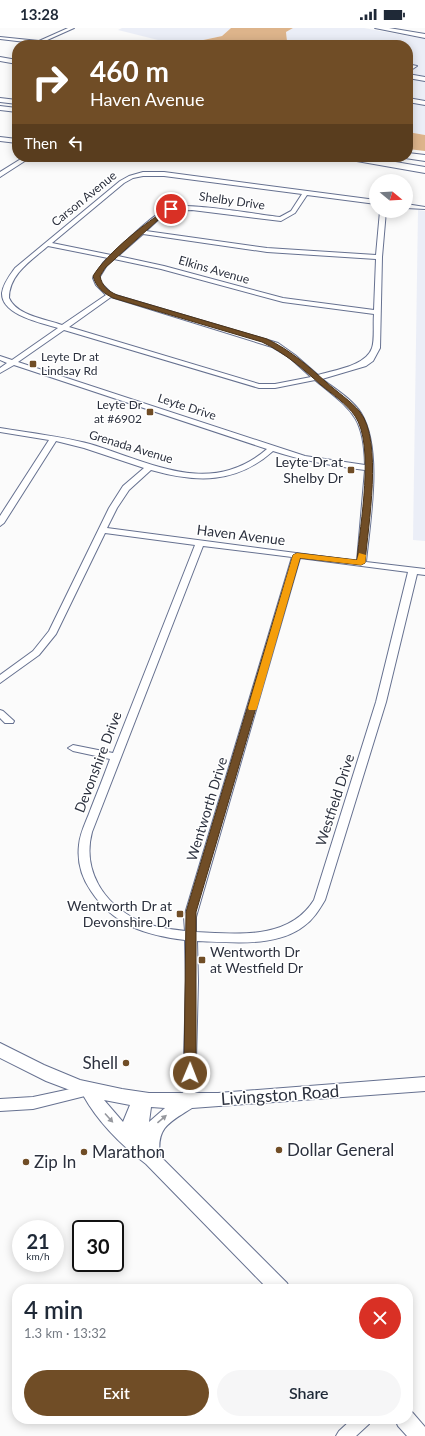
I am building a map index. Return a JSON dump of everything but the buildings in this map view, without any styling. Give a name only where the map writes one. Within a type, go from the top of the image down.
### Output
[{"type":"highway","points":[[0,108],[12,109]]},
{"type":"highway","points":[[0,113],[12,114]]},
{"type":"highway","points":[[413,156],[425,158]]},
{"type":"highway","points":[[379,162],[425,170]]},
{"type":"highway","points":[[401,162],[425,165]]},
{"type":"main road","points":[[378,28],[425,36]]},
{"type":"main road","points":[[400,28],[425,32]]},
{"type":"main road","name":"Livingston Road","points":[[0,1050],[26,1065],[89,1090],[143,1099],[189,1101],[425,1084]]},
{"type":"main road","points":[[89,1090],[96,1104],[276,1284]]},
{"type":"main road","points":[[143,1099],[140,1135],[144,1144],[143,1150]]},
{"type":"main road","points":[[143,1150],[160,1119],[189,1101]]},
{"type":"main road","points":[[409,1424],[420,1436]]},
{"type":"street","points":[[44,40],[72,28]]},
{"type":"street","points":[[0,38],[20,40]]},
{"type":"street","points":[[2,60],[11,56]]},
{"type":"street","points":[[2,60],[12,61]]},
{"type":"street","points":[[413,77],[425,79]]},
{"type":"street","points":[[0,100],[12,101]]},
{"type":"street","points":[[413,101],[425,103]]},
{"type":"street","points":[[0,139],[12,140]]},
{"type":"street","points":[[0,175],[20,162]]},
{"type":"street","name":"Carson Avenue","points":[[369,201],[164,174],[143,174],[122,182],[6,278],[3,283],[1,294],[6,305],[30,318],[253,385],[275,386],[316,378],[363,364],[370,360],[376,348],[376,312],[382,218]]},
{"type":"street","name":"Shelby Drive","points":[[110,295],[98,284],[96,278],[100,269],[165,212],[179,208],[198,208],[280,219],[293,212],[306,192]]},
{"type":"street","points":[[413,207],[423,208]]},
{"type":"street","points":[[142,232],[267,250],[379,257]]},
{"type":"street","name":"Elkins Avenue","points":[[47,244],[162,267],[291,302],[376,312]]},
{"type":"street","points":[[0,371],[110,295],[270,342],[293,356],[316,378],[352,408],[363,423],[368,437],[369,468],[361,563]]},
{"type":"street","name":"Leyte Drive","points":[[0,358],[313,461],[369,468]]},
{"type":"street","name":"Grenada Avenue","points":[[0,430],[86,446],[149,467],[185,475],[200,476],[228,473],[249,466],[272,448]]},
{"type":"street","points":[[0,522],[54,439]]},
{"type":"street","points":[[0,680],[36,652],[53,632],[113,508],[126,488],[149,467]]},
{"type":"street","name":"Haven Avenue","points":[[102,530],[425,572]]},
{"type":"street","name":"Devonshire Drive","points":[[190,936],[160,932],[128,922],[109,909],[101,900],[89,878],[82,853],[85,839],[116,757],[200,543]]},
{"type":"street","name":"Wentworth Drive","points":[[189,1101],[192,981],[190,936],[191,912],[297,555]]},
{"type":"street","name":"Westfield Drive","points":[[190,936],[252,936],[281,933],[296,926],[312,912],[323,888],[381,702],[413,570]]},
{"type":"street","points":[[0,713],[9,720]]},
{"type":"street","points":[[73,748],[116,757]]},
{"type":"street","points":[[0,1105],[33,1103],[89,1090]]},
{"type":"street","points":[[344,1436],[358,1424]]},
{"type":"shaded area","points":[[122,28],[231,28],[222,36],[203,40],[158,40],[118,30]]},
{"type":"shaded area","points":[[231,28],[293,28],[286,32],[287,40],[203,40],[222,36]]},
{"type":"shaded area","points":[[293,28],[364,28],[425,39],[425,135],[413,133],[413,40],[287,40],[286,32]]},
{"type":"shaded area","points":[[413,133],[425,135],[425,151],[413,150]]},
{"type":"shaded area","points":[[418,210],[425,211],[425,541],[413,540]]},
{"type":"slow traffic","points":[[253,708],[297,555],[361,563],[362,555]]},
{"type":"place","name":"Leyte Dr at Lindsay Rd","points":[[33,364]]},
{"type":"place","name":"Leyte Dr at #6902","points":[[150,412]]},
{"type":"place","name":"Leyte Dr at Shelby Dr","points":[[351,470]]},
{"type":"place","name":"Wentworth Dr at Devonshire Dr","points":[[180,914]]},
{"type":"place","name":"Wentworth Dr at Westfield Dr","points":[[202,960]]},
{"type":"place","name":"Shell","points":[[126,1063]]},
{"type":"place","name":"Dollar General","points":[[279,1150]]},
{"type":"place","name":"Marathon","points":[[84,1152]]},
{"type":"place","name":"Zip In","points":[[26,1162]]},
{"type":"route","points":[[171,209],[156,218],[102,266],[96,276],[98,284],[107,293],[115,297],[270,342],[281,348],[298,360],[316,378],[342,398],[357,414],[363,423],[368,437],[369,446],[369,468],[361,563],[297,555],[191,912],[189,921],[192,981],[190,1073]]}]
